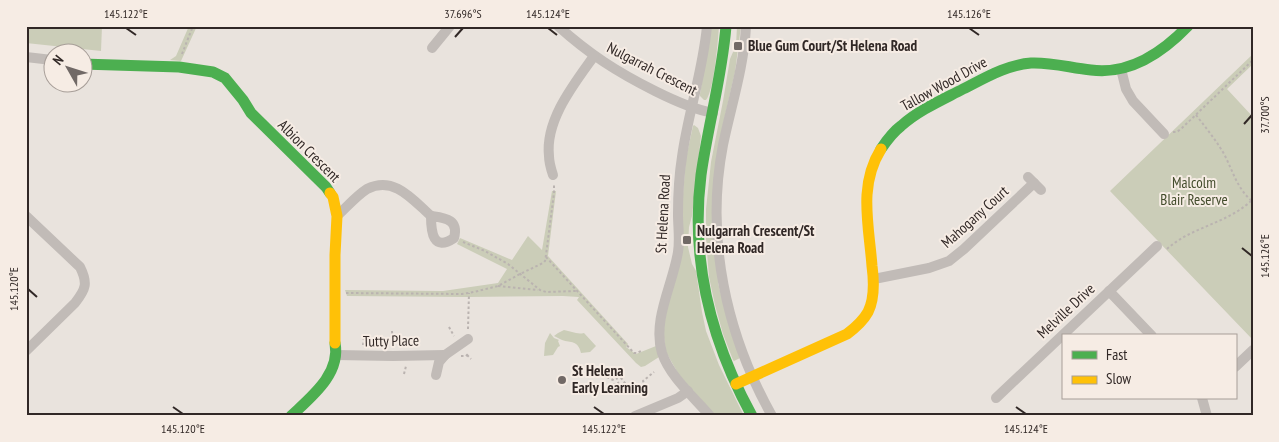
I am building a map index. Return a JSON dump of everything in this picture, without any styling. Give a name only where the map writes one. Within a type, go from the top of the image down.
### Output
[{"type":"street","points":[[432,48],[450,26]]},
{"type":"street","name":"Nulgarrah Crescent","points":[[558,26],[594,56],[621,73],[692,107],[713,113]]},
{"type":"street","name":"St Helena Road","points":[[706,26],[702,64],[686,132],[680,172],[678,255],[659,327],[660,345],[664,359],[671,371],[710,416]]},
{"type":"street","points":[[726,26],[726,45],[700,189],[699,234],[706,298],[711,319],[724,360],[752,416]]},
{"type":"street","points":[[746,26],[720,166],[717,224],[718,250],[723,286],[735,332],[751,376],[772,416]]},
{"type":"street","name":"Tallow Wood Drive","points":[[736,384],[832,341],[853,330],[863,320],[870,309],[874,279],[866,208],[867,188],[872,167],[882,147],[904,122],[919,112],[995,72],[1015,65],[1036,63],[1090,70],[1121,69],[1161,50],[1188,26]]},
{"type":"street","points":[[553,175],[548,155],[555,119],[564,98],[594,56]]},
{"type":"street","points":[[26,57],[42,59]]},
{"type":"street","name":"Albion Crescent","points":[[92,64],[180,67],[213,72],[225,78],[243,100],[251,114],[326,187],[333,197],[337,216],[335,256],[336,355],[332,371],[324,382],[291,416]]},
{"type":"street","points":[[1121,69],[1129,95],[1138,107],[1167,133]]},
{"type":"street","name":"Mahogany Court","points":[[874,279],[929,268],[949,261],[1034,183]]},
{"type":"street","points":[[337,216],[367,189],[386,184],[402,191],[431,216],[451,221],[456,232],[454,238],[443,243],[436,240],[432,232],[431,216]]},
{"type":"street","points":[[26,216],[80,267],[85,276],[86,285],[75,303],[26,351]]},
{"type":"street","name":"Melville Drive","points":[[1064,334],[1109,291],[1161,248]]},
{"type":"street","points":[[1109,291],[1150,334]]},
{"type":"street","points":[[436,375],[439,362],[468,334]]},
{"type":"street","name":"Melville Drive","points":[[996,398],[1062,336]]},
{"type":"street","points":[[1236,366],[1253,350]]},
{"type":"street","name":"Tutty Place","points":[[336,355],[445,355]]},
{"type":"street","points":[[635,416],[678,398],[688,391]]},
{"type":"street","points":[[1203,400],[1207,416]]},
{"type":"path","points":[[180,67],[182,54],[193,26]]},
{"type":"path","points":[[1167,133],[1180,130],[1253,60]]},
{"type":"path","points":[[1161,248],[1229,216],[1252,201],[1241,190],[1221,150],[1196,115]]},
{"type":"path","points":[[543,263],[546,257],[554,193],[553,175]]},
{"type":"path","points":[[454,238],[497,257],[513,267],[540,290]]},
{"type":"path","points":[[546,257],[634,353],[643,350]]},
{"type":"path","points":[[335,293],[469,293],[498,286],[550,261]]},
{"type":"path","points":[[498,286],[546,292],[577,291]]},
{"type":"path","points":[[468,334],[469,293]]},
{"type":"path","points":[[449,327],[455,337]]},
{"type":"path","points":[[392,331],[393,347]]},
{"type":"path","points":[[363,347],[364,337]]},
{"type":"path","points":[[467,355],[471,359]]},
{"type":"path","points":[[607,377],[613,380],[618,392],[621,391],[616,376],[619,375],[630,390],[647,389],[643,381],[654,372]]},
{"type":"green space","points":[[26,26],[102,26],[101,51],[92,50],[92,42],[42,42],[42,45],[26,43]]},
{"type":"green space","points":[[189,26],[197,26],[181,61],[170,60],[176,56]]},
{"type":"green space","points":[[711,26],[719,26],[718,42],[709,95],[704,100],[700,94]]},
{"type":"green space","points":[[737,26],[741,26],[735,72],[722,129],[718,283],[740,358],[734,361],[723,334],[709,277],[706,209],[711,162],[730,59],[736,45]]},
{"type":"green space","name":"Malcolm Blair Reserve","points":[[1253,54],[1253,64],[1227,89],[1253,117],[1253,340],[1110,191]]},
{"type":"green space","points":[[694,125],[698,128],[701,136],[688,247],[692,264],[696,271],[706,331],[719,365],[744,416],[716,416],[679,375],[666,352],[663,330],[683,194],[686,158]]},
{"type":"green space","points":[[552,191],[556,191],[548,256],[628,344],[626,347],[636,354],[656,346],[659,357],[645,366],[641,367],[636,363],[577,300],[579,297],[347,296],[345,290],[443,291],[498,283],[507,269],[457,244],[460,238],[512,260],[528,236],[542,250]]},
{"type":"green space","points":[[564,330],[584,333],[596,346],[590,352],[581,353],[576,344],[554,336]]},
{"type":"green space","points":[[550,333],[559,340],[560,346],[553,355],[544,356],[545,343]]},
{"type":"traffic: fast","points":[[726,26],[701,175],[698,207],[701,270],[715,330],[725,359],[752,416]]},
{"type":"traffic: fast","points":[[881,149],[895,131],[915,115],[1004,69],[1031,63],[1105,71],[1119,69],[1144,60],[1156,53],[1168,45],[1188,26]]},
{"type":"traffic: fast","points":[[92,64],[179,67],[213,72],[225,78],[251,113],[330,193]]},
{"type":"traffic: fast","points":[[291,416],[315,393],[329,375],[336,354],[335,343]]},
{"type":"traffic: slow","points":[[736,384],[847,334],[866,315],[873,295],[867,221],[867,191],[869,177],[881,149]]},
{"type":"traffic: slow","points":[[330,193],[333,197],[337,216],[335,343]]},
{"type":"place","name":"Blue Gum Court/St Helena Road","points":[[738,46]]},
{"type":"place","name":"Nulgarrah Crescent/St Helena Road","points":[[687,240]]},
{"type":"place","name":"St Helena Early Learning","points":[[562,380]]}]
